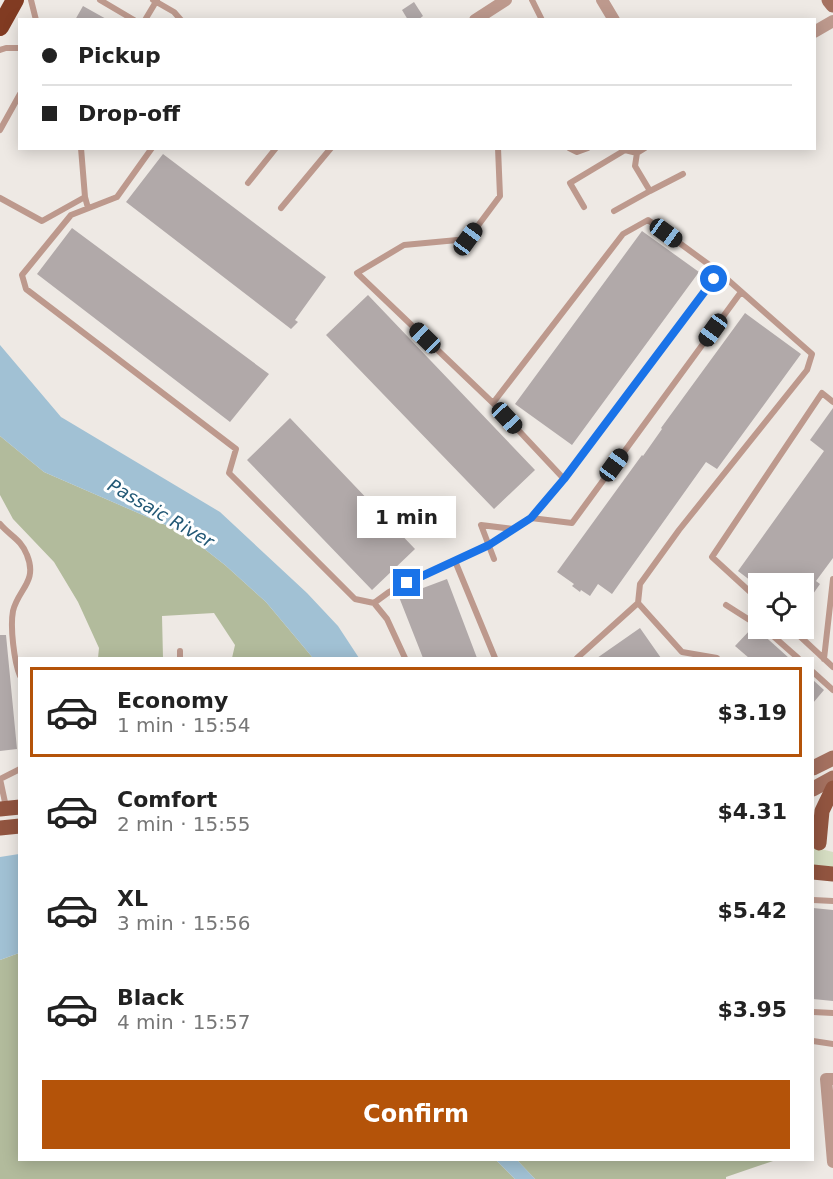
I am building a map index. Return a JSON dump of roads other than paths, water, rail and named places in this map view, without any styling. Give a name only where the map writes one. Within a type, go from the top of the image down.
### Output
[{"type":"highway","points":[[0,27],[15,0]]},
{"type":"main road","points":[[822,843],[822,812],[833,788]]},
{"type":"main road","points":[[8,808],[8,828]]},
{"type":"main road","points":[[814,872],[833,874]]},
{"type":"street","points":[[479,18],[507,0]]},
{"type":"street","points":[[602,0],[613,18]]},
{"type":"street","points":[[829,0],[833,4]]},
{"type":"street","points":[[816,31],[833,21]]},
{"type":"street","points":[[814,768],[833,758]]},
{"type":"street","points":[[814,788],[833,778]]},
{"type":"street","points":[[833,1079],[826,1079],[833,1162]]},
{"type":"lane","points":[[31,0],[36,18]]},
{"type":"lane","points":[[100,0],[131,18]]},
{"type":"lane","points":[[147,18],[155,0],[179,18]]},
{"type":"lane","points":[[532,0],[541,18]]},
{"type":"lane","points":[[0,50],[18,48]]},
{"type":"lane","points":[[0,130],[18,98]]},
{"type":"lane","points":[[81,150],[88,208]]},
{"type":"lane","points":[[151,150],[117,196],[71,215],[22,275],[26,289],[236,449],[229,473],[355,599],[374,603],[387,619],[405,657]]},
{"type":"lane","points":[[248,183],[274,150]]},
{"type":"lane","points":[[281,208],[329,150]]},
{"type":"lane","points":[[498,150],[500,196],[468,239],[404,244],[357,273],[493,403],[564,479]]},
{"type":"lane","points":[[584,207],[570,183],[625,150],[637,153],[642,150]]},
{"type":"lane","points":[[637,153],[635,166],[650,191]]},
{"type":"lane","points":[[614,211],[683,174]]},
{"type":"lane","points":[[0,198],[42,221],[85,197]]},
{"type":"lane","points":[[493,403],[623,234],[630,228],[648,220],[719,272],[812,354],[807,370],[679,530],[640,584],[638,603],[578,657]]},
{"type":"lane","points":[[374,603],[389,592],[489,545],[531,518],[564,479],[719,272]]},
{"type":"lane","points":[[531,518],[572,523],[741,292]]},
{"type":"lane","points":[[748,590],[712,557],[822,393],[833,402]]},
{"type":"lane","points":[[0,524],[20,542],[30,563],[28,583],[16,601],[12,619],[18,662]]},
{"type":"lane","points":[[494,559],[481,525],[514,529]]},
{"type":"lane","points":[[455,561],[495,657]]},
{"type":"lane","points":[[824,659],[833,579]]},
{"type":"lane","points":[[638,603],[682,652],[711,657]]},
{"type":"lane","points":[[726,605],[748,619]]},
{"type":"lane","points":[[776,639],[797,657]]},
{"type":"lane","points":[[802,639],[833,667]]},
{"type":"lane","points":[[180,651],[180,657]]},
{"type":"lane","points":[[814,673],[833,690]]},
{"type":"lane","points":[[8,808],[0,779],[18,770]]},
{"type":"lane","points":[[814,900],[833,901]]},
{"type":"lane","points":[[814,1011],[833,1013]]},
{"type":"lane","points":[[814,1041],[833,1044]]},
{"type":"water","name":"Passaic River","points":[[0,345],[61,417],[220,512],[307,593],[338,626],[358,657],[312,657],[266,602],[225,565],[184,533],[44,472],[0,436]]},
{"type":"water","points":[[18,854],[18,953],[0,960],[0,857]]},
{"type":"water","points":[[497,1161],[518,1161],[535,1179],[515,1179]]}]
